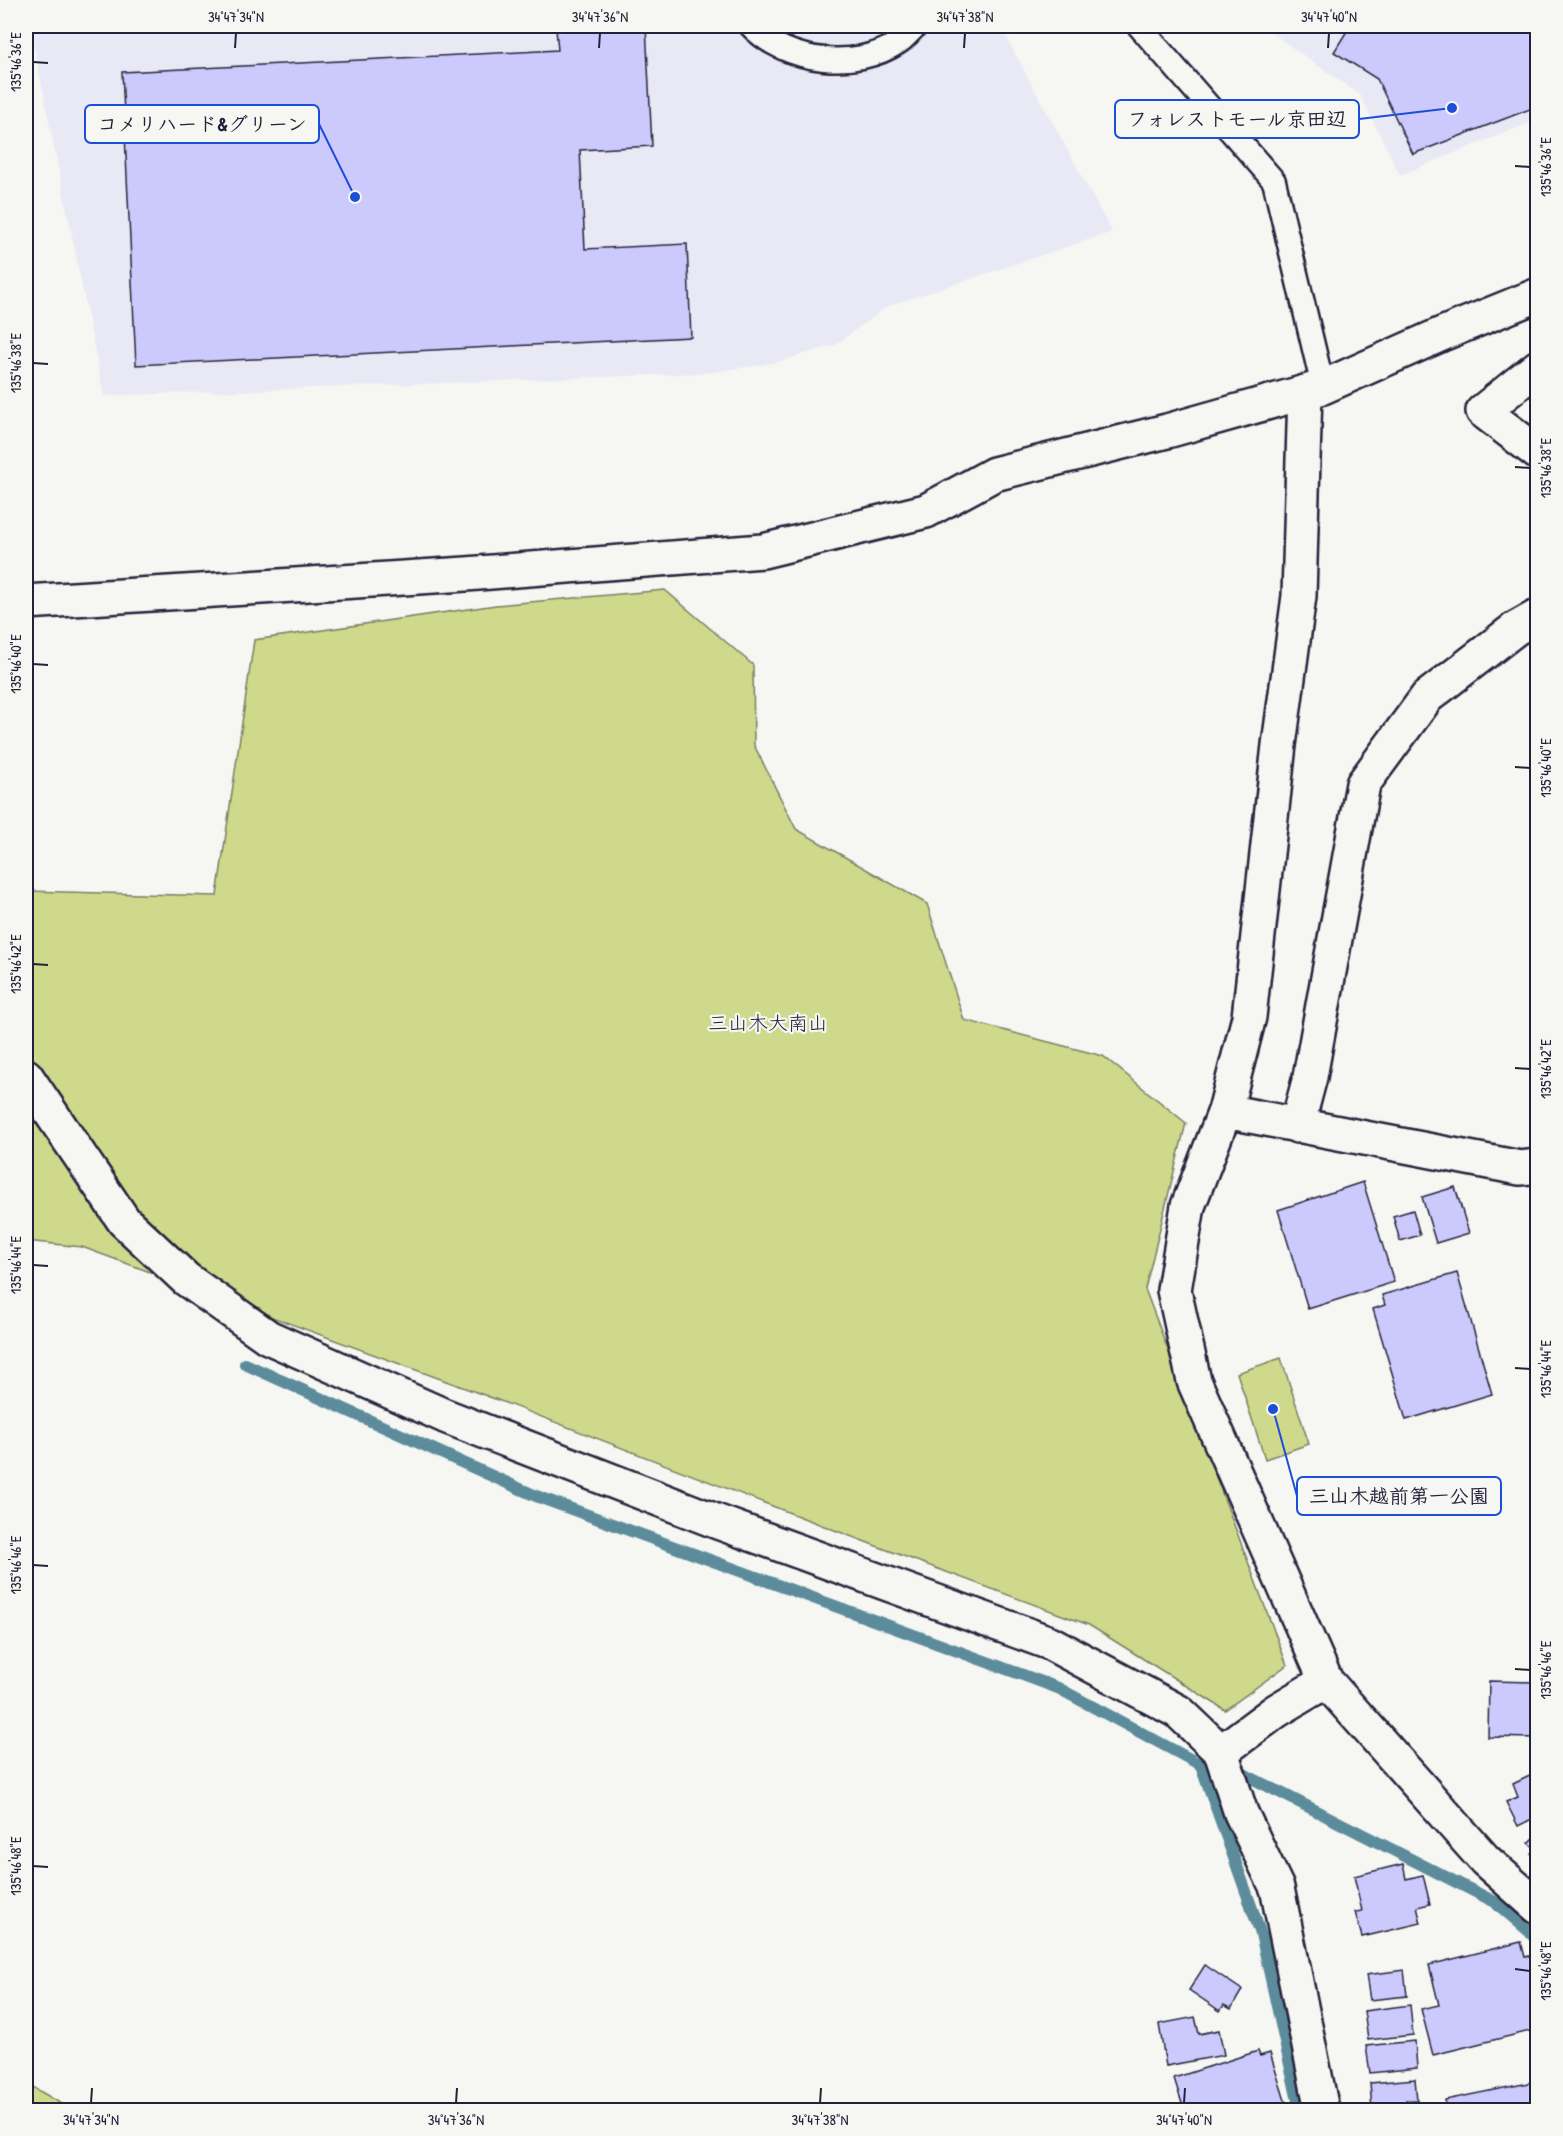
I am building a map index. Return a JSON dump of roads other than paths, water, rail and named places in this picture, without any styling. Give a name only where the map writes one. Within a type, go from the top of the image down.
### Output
[{"type":"street","points":[[26,602],[442,576],[763,551],[926,511],[994,474],[1167,431],[1314,390],[1538,295]]},
{"type":"street","points":[[1538,367],[1483,411],[1538,453]]},
{"type":"street","points":[[1314,390],[1299,596],[1279,745],[1249,1017],[1225,1111],[1188,1206],[1174,1290],[1194,1381],[1326,1681],[1485,1860],[1538,1907]]},
{"type":"street","points":[[1297,1126],[1310,1077],[1364,784],[1427,697],[1515,629],[1538,616]]},
{"type":"street","points":[[26,1076],[124,1221],[186,1279],[268,1337],[445,1416],[729,1526],[1050,1643],[1179,1712],[1221,1752],[1241,1814],[1277,1888],[1322,2110]]},
{"type":"street","points":[[1225,1111],[1520,1168],[1538,1166]]},
{"type":"street","points":[[1221,1752],[1276,1712],[1326,1681]]},
{"type":"lane","points":[[752,26],[767,41],[782,48],[826,59],[855,58],[879,52],[900,41],[916,26]]},
{"type":"lane","points":[[1139,26],[1274,181],[1314,390]]},
{"type":"waterway","points":[[245,1364],[536,1496],[1058,1688],[1201,1765],[1261,1934],[1300,2110]]},
{"type":"waterway","points":[[1234,1769],[1495,1902],[1538,1939]]},
{"type":"place","name":"フォレストモール京田辺","points":[[1452,108]]},
{"type":"place","name":"コメリハード&グリーン","points":[[355,197]]},
{"type":"place","name":"三山木越前第一公園","points":[[1273,1409]]},
{"type":"district","name":"三山木大南山","points":[[768,1022]]}]
